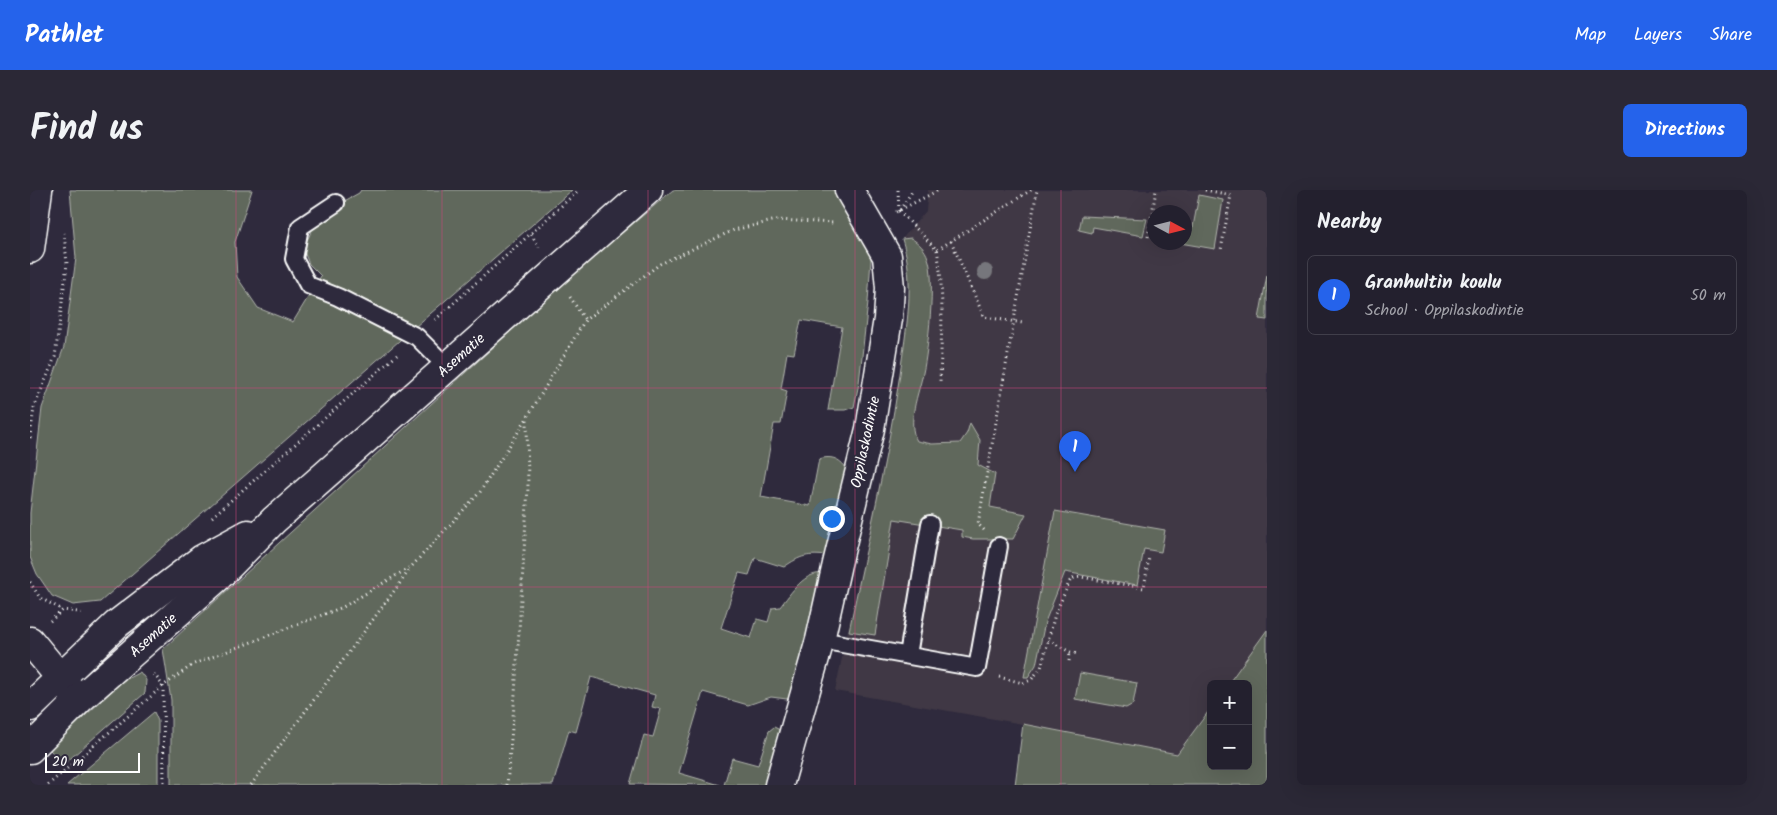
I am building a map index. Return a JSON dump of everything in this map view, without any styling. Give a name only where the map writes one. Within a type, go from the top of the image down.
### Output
[{"type":"street","points":[[30,249],[38,190]]},
{"type":"street","name":"Asematie","points":[[30,749],[79,700],[217,578],[274,520],[648,190]]},
{"type":"street","name":"Oppilaskodintie","points":[[779,785],[820,640],[870,430],[888,319],[890,288],[887,256],[849,190]]},
{"type":"street","name":"Asematie","points":[[30,707],[117,624],[202,559],[274,520]]},
{"type":"street","points":[[37,634],[61,678],[79,700]]},
{"type":"lane","points":[[336,203],[300,227],[294,259],[308,285],[338,297],[417,337],[447,367]]},
{"type":"lane","points":[[908,655],[930,524]]},
{"type":"lane","points":[[820,640],[977,668],[999,546]]},
{"type":"path","points":[[209,520],[417,337],[579,190]]},
{"type":"path","points":[[899,212],[913,190]]},
{"type":"path","points":[[251,785],[412,566],[480,492],[527,418],[585,320],[660,264],[734,230],[777,220],[842,223],[854,226],[879,212],[899,212],[939,190]]},
{"type":"path","points":[[937,250],[1031,190]]},
{"type":"path","points":[[999,546],[978,524],[1037,190]]},
{"type":"path","points":[[1153,205],[1156,190]]},
{"type":"path","points":[[1205,190],[1231,195],[1221,250]]},
{"type":"path","points":[[899,212],[937,250],[942,331],[940,383]]},
{"type":"path","points":[[30,438],[34,408],[55,357],[67,264],[64,228]]},
{"type":"path","points":[[530,234],[539,247]]},
{"type":"path","points":[[951,241],[984,317],[1023,323]]},
{"type":"path","points":[[570,296],[585,320]]},
{"type":"path","points":[[507,785],[515,694],[528,488],[527,418]]},
{"type":"path","points":[[1003,679],[1022,683],[1031,680],[1041,668],[1055,614],[1070,582],[1074,578],[1081,576],[1144,588],[1149,557]]},
{"type":"path","points":[[48,785],[163,686],[194,664],[343,607],[412,566]]},
{"type":"path","points":[[30,582],[40,598],[63,610],[88,613]]},
{"type":"path","points":[[37,634],[63,610]]},
{"type":"path","points":[[1048,640],[1077,654]]},
{"type":"path","points":[[1069,661],[1070,652]]},
{"type":"path","points":[[163,686],[164,785]]},
{"type":"shaded area","points":[[928,190],[1267,190],[1267,630],[1231,680],[1207,680],[1207,713],[1177,754],[1023,724],[835,691],[892,424],[908,312],[910,272],[907,253],[902,239],[926,211]]},
{"type":"green space","points":[[70,190],[252,190],[235,242],[237,277],[258,308],[293,322],[321,276],[309,264],[303,249],[319,215],[359,193],[361,190],[572,190],[100,602],[73,605],[52,596],[37,574],[30,557],[30,513],[42,408],[64,347],[76,258]]},
{"type":"green space","points":[[673,190],[837,190],[872,245],[859,383],[854,407],[845,410],[828,410],[842,327],[801,320],[794,354],[787,353],[781,389],[787,391],[781,424],[774,424],[761,497],[810,506],[819,459],[828,457],[839,461],[848,471],[828,556],[805,556],[784,567],[755,558],[749,575],[739,573],[721,628],[751,638],[757,619],[768,622],[772,608],[780,607],[799,584],[811,576],[825,574],[795,700],[771,697],[748,705],[703,692],[679,773],[720,785],[630,784],[644,735],[653,737],[661,709],[652,707],[655,695],[591,677],[576,732],[569,730],[553,785],[171,785],[171,700],[163,649],[570,277]]},
{"type":"green space","points":[[1199,195],[1223,200],[1215,249],[1192,245],[1193,227]]},
{"type":"green space","points":[[1082,216],[1147,219],[1143,236],[1093,227],[1092,233],[1079,230]]},
{"type":"green space","points":[[911,238],[927,254],[931,281],[929,332],[925,363],[914,408],[914,434],[917,441],[932,444],[960,443],[967,433],[970,423],[980,440],[978,465],[995,474],[990,507],[1026,514],[1013,539],[973,539],[962,537],[962,530],[894,519],[875,635],[849,631],[895,406],[907,323],[909,289],[906,256],[902,239]]},
{"type":"green space","points":[[1267,275],[1267,320],[1259,319]]},
{"type":"green space","points":[[1055,511],[1165,530],[1161,552],[1144,549],[1137,585],[1065,572],[1045,622],[1036,665],[1028,677],[1024,677]]},
{"type":"green space","points":[[1267,630],[1267,785],[1015,785],[1023,724],[1177,754],[1207,713],[1207,770],[1252,770],[1252,680],[1231,680]]},
{"type":"green space","points":[[140,672],[146,680],[145,693],[64,764],[49,749],[123,681]]},
{"type":"green space","points":[[1080,673],[1137,683],[1133,704],[1126,708],[1075,699]]},
{"type":"green space","points":[[154,712],[158,721],[158,785],[67,785]]},
{"type":"green space","points":[[774,727],[780,730],[781,738],[767,785],[724,785],[732,758],[758,765],[769,731]]},
{"type":"place","name":"Granhultin koulu","points":[[1075,472]]}]
